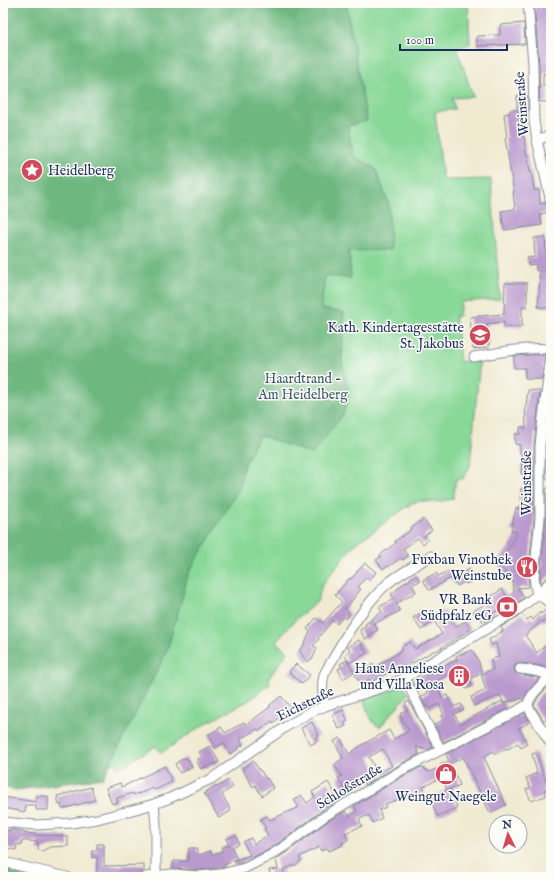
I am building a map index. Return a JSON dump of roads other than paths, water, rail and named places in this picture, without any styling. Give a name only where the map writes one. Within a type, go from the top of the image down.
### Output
[{"type":"street","name":"Weinstraße","points":[[528,3],[533,64],[534,114],[537,140],[551,202]]},
{"type":"street","points":[[537,140],[551,135]]},
{"type":"street","points":[[474,357],[514,350],[551,350]]},
{"type":"street","name":"Weinstraße","points":[[538,594],[534,577],[540,518],[540,446],[544,401],[551,355]]},
{"type":"street","points":[[325,706],[323,693],[325,674],[339,647],[351,629],[386,585],[405,571],[431,556]]},
{"type":"street","name":"Eichstraße","points":[[3,822],[35,825],[71,823],[97,819],[154,804],[170,798],[211,778],[287,726],[311,712],[405,678],[528,602],[551,581]]},
{"type":"street","points":[[538,594],[551,604]]},
{"type":"street","name":"Schloßstraße","points":[[146,877],[172,874],[199,876],[221,874],[245,868],[271,855],[343,805],[402,770],[528,704],[528,701],[551,676],[542,671],[520,669]]},
{"type":"street","points":[[405,678],[441,750]]},
{"type":"street","points":[[528,704],[528,707],[551,744]]},
{"type":"street","points":[[154,804],[156,824],[156,875]]},
{"type":"street","points":[[3,862],[67,877]]},
{"type":"place","name":"Heidelberg","points":[[32,170]]},
{"type":"place","name":"Kath. Kindertagesstätte St. Jakobus","points":[[480,335]]},
{"type":"place","name":"Fuxbau Vinothek Weinstube","points":[[527,567]]},
{"type":"place","name":"VR Bank Südpfalz eG","points":[[507,607]]},
{"type":"place","name":"Haus Anneliese und Villa Rosa","points":[[459,676]]},
{"type":"place","name":"Weingut Naegele","points":[[446,774]]},
{"type":"park label","name":"Haardtrand - Am Heidelberg","points":[[303,386]]}]
